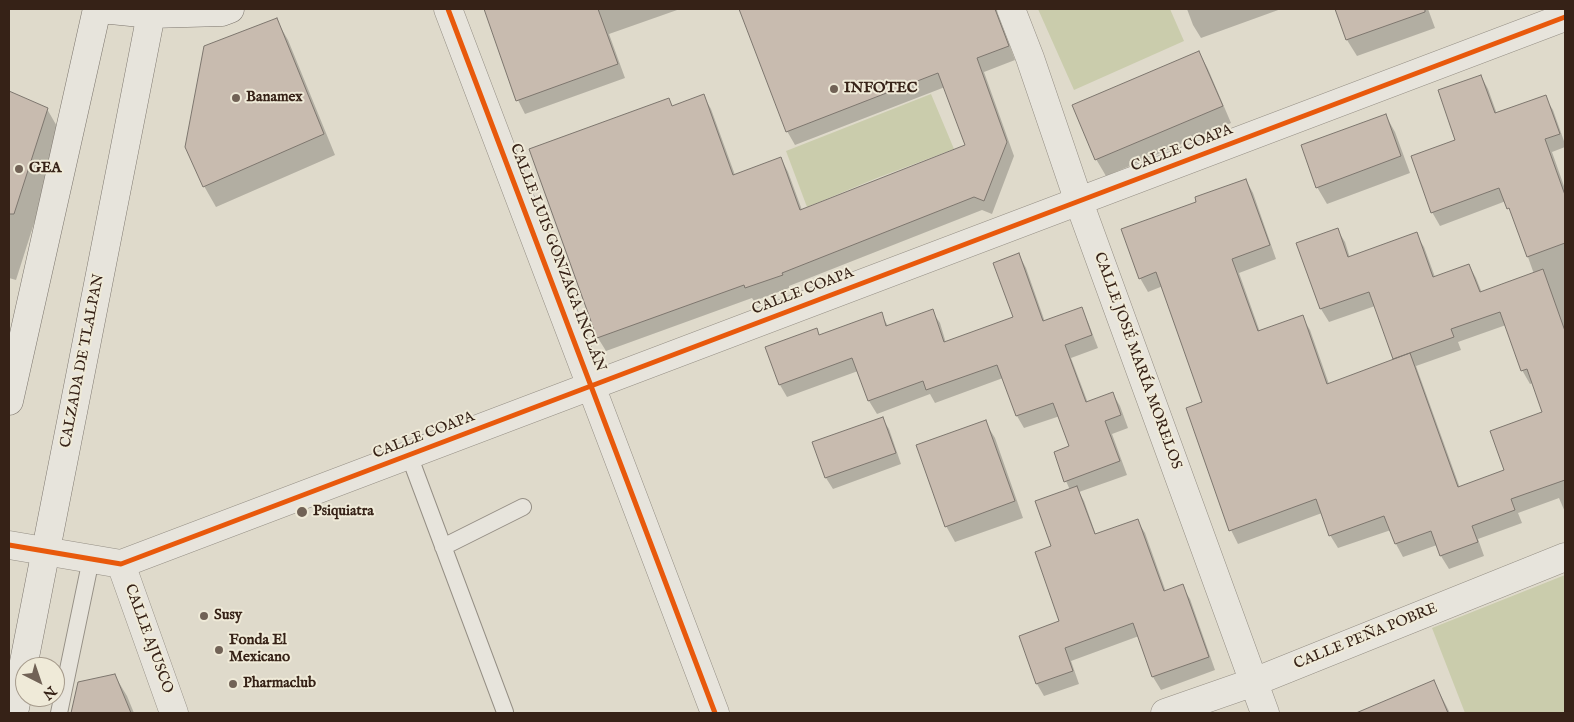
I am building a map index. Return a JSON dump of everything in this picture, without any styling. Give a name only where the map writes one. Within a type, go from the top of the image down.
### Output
[{"type":"street","points":[[9,401],[99,9],[222,12],[230,9]]},
{"type":"street","name":"CALLE LUIS GONZAGA INCLÁN","points":[[448,9],[715,713]]},
{"type":"street","name":"CALLE JOSÉ MARÍA MORELOS","points":[[1011,9],[1030,58],[1079,202],[1265,713]]},
{"type":"street","name":"CALZADA DE TLALPAN","points":[[14,713],[152,11]]},
{"type":"street","name":"CALLE COAPA","points":[[121,564],[1561,21]]},
{"type":"street","points":[[9,545],[121,564]]},
{"type":"street","name":"CALLE PEÑA POBRE","points":[[1165,713],[1254,682],[1565,557]]},
{"type":"street","name":"CALLE AJUSCO","points":[[121,564],[174,713]]},
{"type":"lane","points":[[409,455],[504,712]]},
{"type":"lane","points":[[443,547],[523,506]]},
{"type":"lane","points":[[59,713],[91,559]]},
{"type":"green space","points":[[1038,9],[1170,9],[1184,41],[1074,90]]},
{"type":"green space","points":[[931,94],[954,149],[807,207],[786,151]]},
{"type":"green space","points":[[1565,575],[1565,713],[1465,713],[1432,628]]},
{"type":"building","points":[[484,9],[598,9],[618,64],[516,101]]},
{"type":"building","points":[[739,9],[995,9],[1009,46],[977,58],[1007,142],[984,201],[974,197],[782,273],[783,275],[745,288],[744,285],[597,338],[529,149],[669,98],[672,106],[704,94],[733,175],[781,157],[800,210],[965,145],[938,73],[786,132]]},
{"type":"building","points":[[1335,9],[1425,9],[1425,12],[1346,40]]},
{"type":"building","points":[[277,18],[324,134],[203,187],[185,147],[204,46]]},
{"type":"building","points":[[1199,51],[1223,106],[1095,160],[1072,105]]},
{"type":"building","points":[[1481,75],[1495,113],[1546,95],[1560,134],[1545,139],[1565,195],[1565,243],[1527,257],[1509,208],[1507,209],[1499,188],[1431,213],[1411,156],[1455,140],[1438,90]]},
{"type":"building","name":"GEA","points":[[9,91],[48,108],[14,214],[9,214]]},
{"type":"building","points":[[1386,114],[1401,156],[1316,188],[1301,145]]},
{"type":"building","points":[[1246,179],[1270,245],[1232,259],[1258,331],[1303,315],[1327,384],[1410,353],[1458,487],[1504,470],[1490,431],[1542,412],[1527,369],[1521,371],[1500,312],[1451,329],[1454,337],[1393,359],[1369,292],[1320,309],[1296,243],[1338,228],[1348,257],[1417,232],[1433,277],[1469,264],[1480,292],[1543,269],[1565,331],[1565,480],[1511,499],[1515,510],[1472,526],[1478,542],[1440,556],[1431,531],[1395,544],[1384,516],[1329,536],[1316,499],[1229,531],[1186,408],[1202,402],[1156,272],[1139,279],[1121,229],[1196,202],[1195,197]]},
{"type":"building","points":[[1019,253],[1043,321],[1082,307],[1092,335],[1065,345],[1086,402],[1113,392],[1121,415],[1105,421],[1120,461],[1064,482],[1054,452],[1069,446],[1053,403],[1016,416],[997,365],[926,390],[923,381],[868,401],[852,358],[779,385],[765,347],[817,328],[819,335],[882,312],[886,326],[933,309],[944,342],[1013,317],[993,263]]},
{"type":"building","points":[[883,417],[896,453],[825,478],[812,442]]},
{"type":"building","points":[[986,420],[1015,501],[945,527],[916,445]]},
{"type":"building","points":[[1077,486],[1095,534],[1138,519],[1164,591],[1183,584],[1209,657],[1152,677],[1133,623],[1065,648],[1073,671],[1036,684],[1019,636],[1059,621],[1035,552],[1051,546],[1035,501]]},
{"type":"building","points":[[115,674],[131,713],[71,713],[78,682]]},
{"type":"building","points":[[1434,680],[1448,713],[1356,713]]},
{"type":"cycle path","points":[[448,9],[715,713]]},
{"type":"cycle path","points":[[9,545],[121,564],[1565,17]]},
{"type":"place","name":"INFOTEC","points":[[834,89]]},
{"type":"place","name":"Banamex","points":[[236,98]]},
{"type":"place","name":"GEA","points":[[19,169]]},
{"type":"place","name":"Psiquiatra","points":[[302,512]]},
{"type":"place","name":"Susy","points":[[204,616]]},
{"type":"place","name":"Fonda El Mexicano","points":[[219,650]]},
{"type":"place","name":"Pharmaclub","points":[[233,684]]}]
